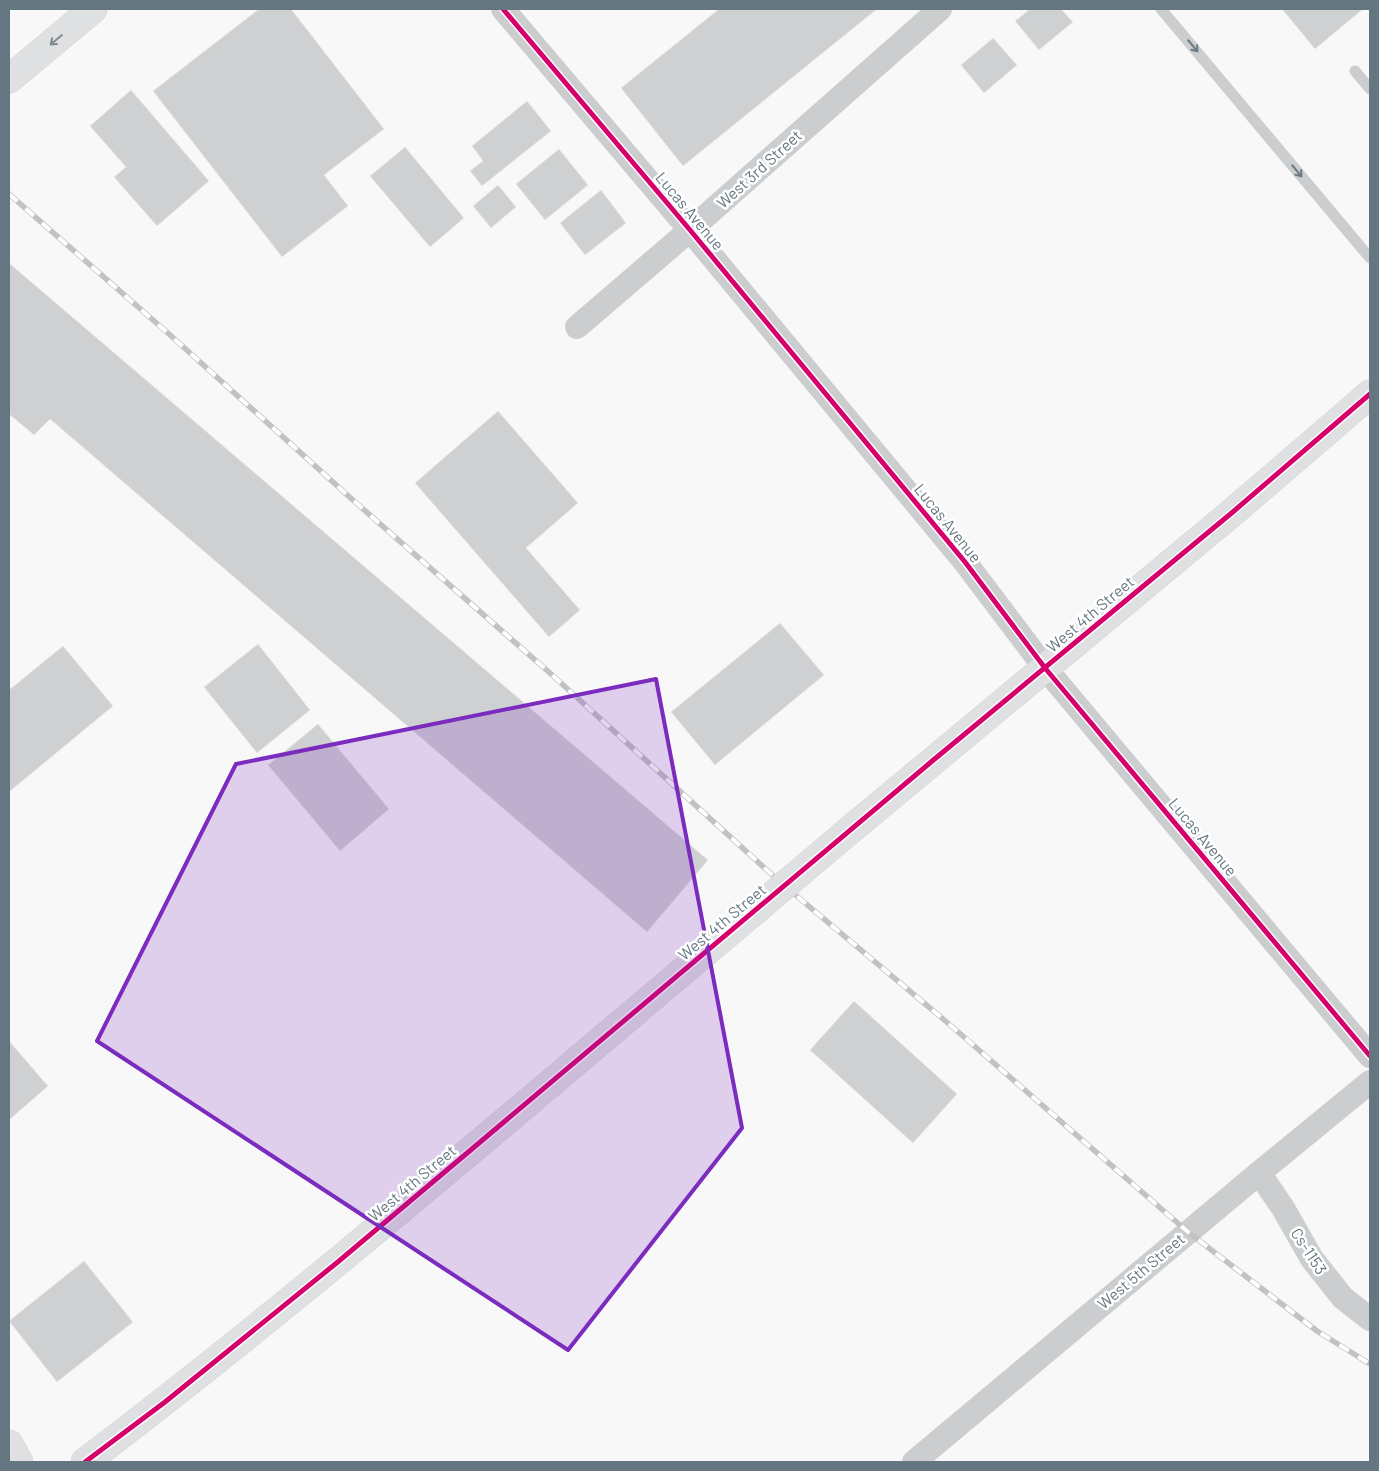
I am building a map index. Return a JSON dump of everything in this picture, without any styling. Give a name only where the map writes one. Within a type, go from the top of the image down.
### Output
[{"type":"main road","points":[[9,78],[93,9]]},
{"type":"main road","name":"West 4th Street","points":[[85,1462],[165,1402],[339,1261],[844,835],[1234,511],[1370,394]]},
{"type":"main road","points":[[9,1444],[19,1462]]},
{"type":"street","name":"Lucas Avenue","points":[[503,9],[690,230],[966,562],[1044,668],[1370,1056]]},
{"type":"street","name":"West 3rd Street","points":[[577,327],[940,9]]},
{"type":"street","name":"West 5th Street","points":[[914,1462],[1370,1082]]},
{"type":"street","name":"Cs-1153","points":[[1259,1173],[1283,1208],[1312,1259],[1343,1298],[1370,1319]]},
{"type":"lane","points":[[1161,9],[1370,258]]},
{"type":"lane","points":[[1355,71],[1370,89]]},
{"type":"highlighted area","points":[[656,679],[742,1128],[568,1350],[97,1041],[236,764]]},
{"type":"building","points":[[259,9],[291,9],[384,129],[324,175],[348,206],[282,257],[153,91]]},
{"type":"building","points":[[719,9],[877,9],[683,166],[621,88]]},
{"type":"building","points":[[1030,9],[1061,9],[1073,22],[1039,50],[1015,21]]},
{"type":"building","points":[[1282,9],[1363,9],[1315,49]]},
{"type":"building","points":[[993,38],[1017,65],[984,93],[961,65]]},
{"type":"building","points":[[131,90],[209,181],[157,226],[114,177],[126,167],[90,126]]},
{"type":"building","points":[[527,101],[551,131],[482,186],[470,171],[483,161],[472,146]]},
{"type":"building","points":[[405,147],[464,218],[430,247],[370,176]]},
{"type":"building","points":[[559,149],[588,185],[545,220],[516,184]]},
{"type":"building","points":[[498,185],[516,207],[491,228],[473,206]]},
{"type":"building","points":[[601,190],[626,223],[585,255],[560,223]]},
{"type":"building","points":[[9,263],[708,860],[647,932],[50,419],[34,435],[9,414]]},
{"type":"building","points":[[498,411],[578,503],[526,548],[580,610],[549,637],[415,483]]},
{"type":"building","points":[[780,623],[824,675],[715,765],[671,712]]},
{"type":"building","points":[[258,644],[310,710],[257,753],[204,687]]},
{"type":"building","points":[[63,646],[113,706],[9,792],[9,690]]},
{"type":"building","points":[[318,724],[389,809],[340,851],[268,765]]},
{"type":"building","points":[[854,1001],[957,1094],[913,1143],[810,1050]]},
{"type":"building","points":[[9,1041],[48,1086],[9,1120]]},
{"type":"building","points":[[84,1261],[133,1322],[57,1382],[9,1321]]},
{"type":"railway","points":[[9,194],[551,674],[780,882],[949,1024],[1188,1232],[1317,1331],[1370,1364]]},
{"type":"cycle path","points":[[503,9],[690,230],[965,562],[1045,668],[1370,1056]]},
{"type":"cycle path","points":[[85,1462],[165,1402],[339,1261],[931,762],[1234,511],[1370,394]]}]
